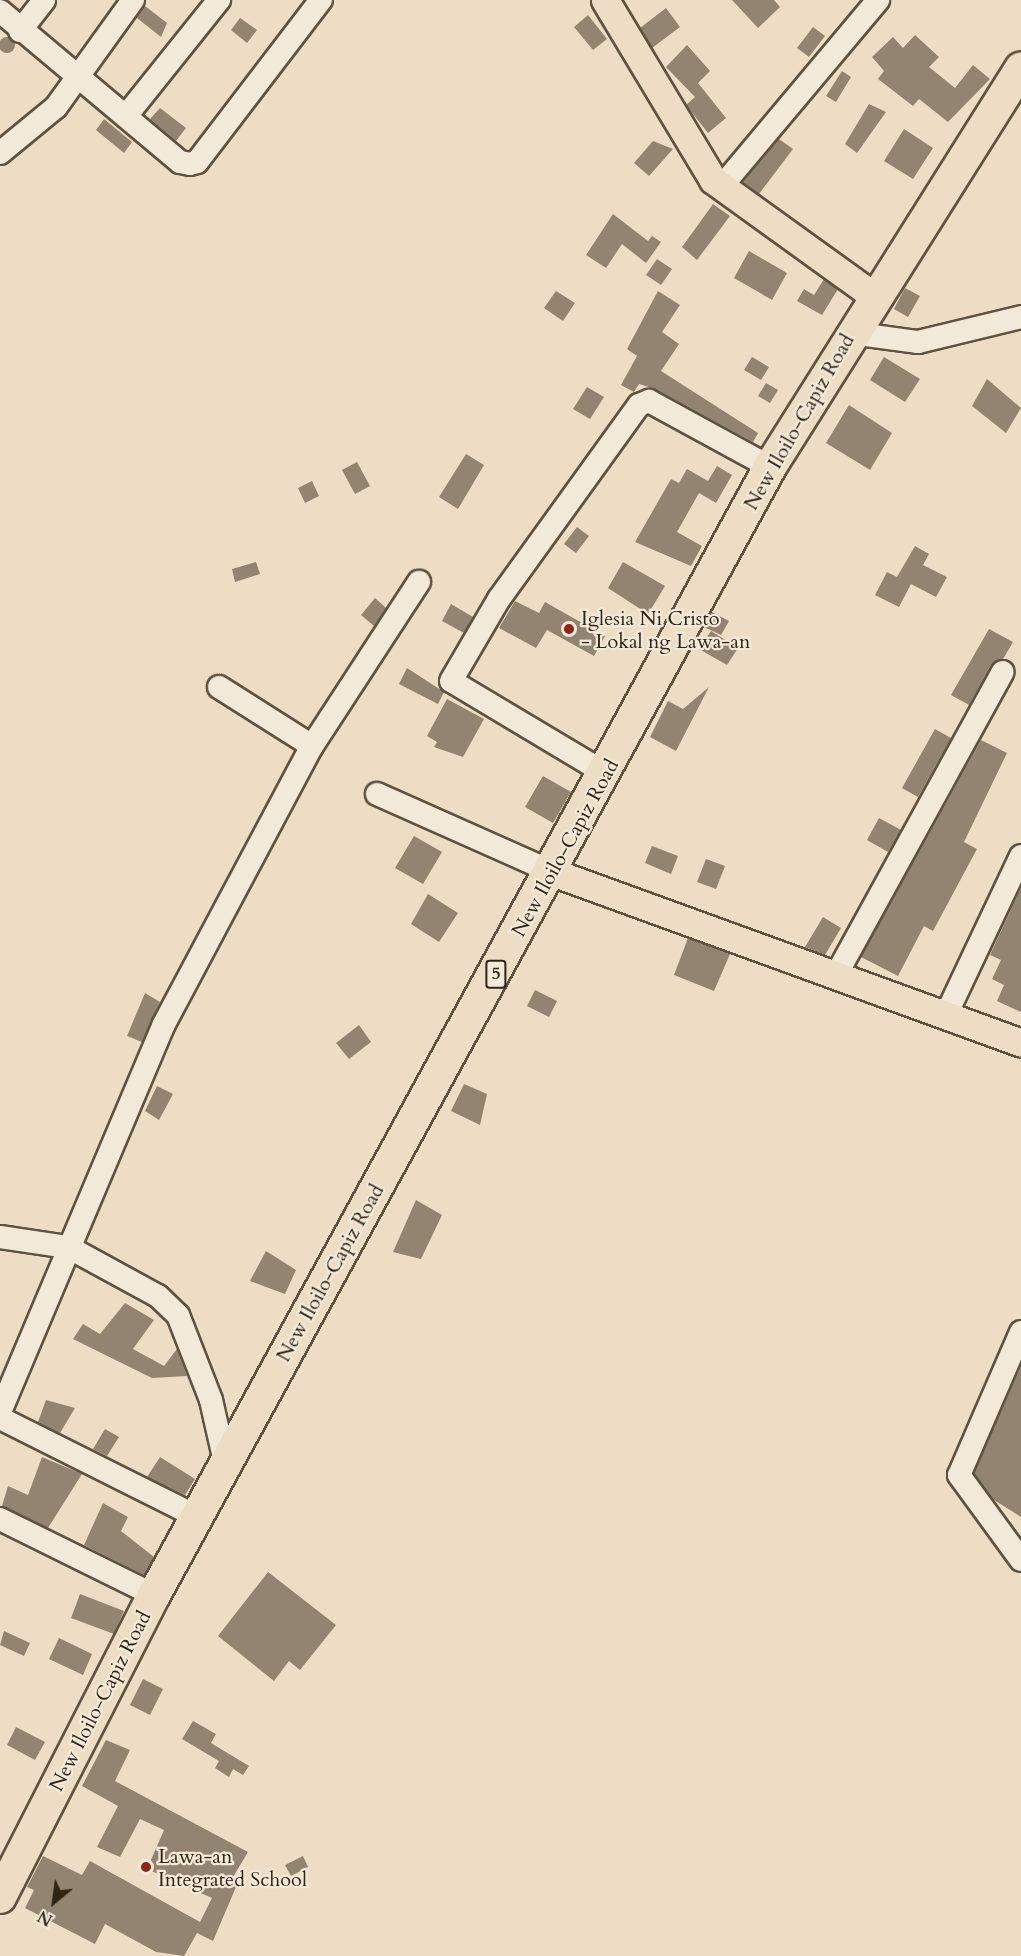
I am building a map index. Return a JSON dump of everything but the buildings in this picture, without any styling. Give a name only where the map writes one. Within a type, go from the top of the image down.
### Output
[{"type":"highway","name":"New Iloilo-Capiz Road","points":[[0,1897],[154,1595],[198,1517],[225,1462],[552,872],[770,467],[874,296],[1021,69]]},
{"type":"main road","points":[[605,0],[722,186],[874,296]]},
{"type":"main road","points":[[552,872],[1021,1043]]},
{"type":"street","points":[[20,31],[44,0]]},
{"type":"street","points":[[0,153],[56,107],[76,76],[133,0]]},
{"type":"street","points":[[126,116],[219,0]]},
{"type":"street","points":[[0,11],[20,31],[180,162],[197,162],[321,0]]},
{"type":"street","points":[[722,186],[878,0]]},
{"type":"street","points":[[851,333],[918,342],[1021,317]]},
{"type":"street","points":[[605,773],[451,681],[499,599],[639,405],[649,401],[770,467]]},
{"type":"street","points":[[0,1412],[164,1024],[312,746],[419,582]]},
{"type":"street","points":[[835,977],[1003,672]]},
{"type":"street","points":[[219,687],[312,746]]},
{"type":"street","points":[[377,794],[552,872]]},
{"type":"street","points":[[945,1017],[1021,856]]},
{"type":"street","points":[[0,1237],[68,1247],[158,1296],[178,1315],[211,1400],[225,1462]]},
{"type":"street","points":[[1021,1332],[959,1474],[1021,1560]]},
{"type":"street","points":[[0,1418],[198,1517]]},
{"type":"street","points":[[0,1519],[154,1595]]},
{"type":"place","name":"Iglesia Ni Cristo - Lokal ng Lawa-an","points":[[569,629]]},
{"type":"place","name":"Lawa-an Integrated School","points":[[146,1867]]}]
